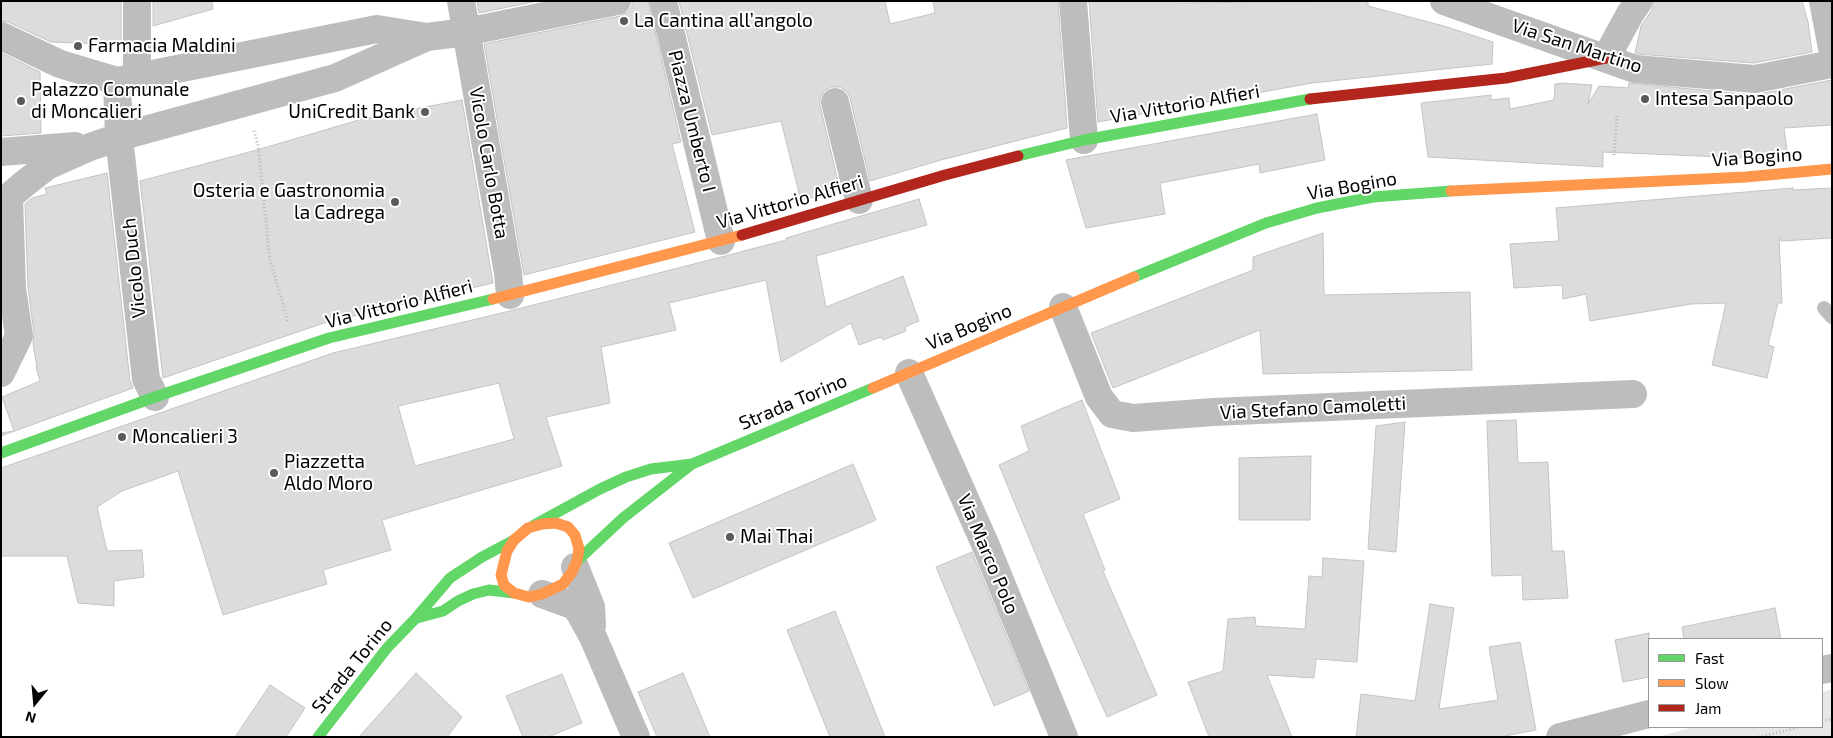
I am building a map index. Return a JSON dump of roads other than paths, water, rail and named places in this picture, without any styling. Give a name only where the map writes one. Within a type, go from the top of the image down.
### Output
[{"type":"main road","name":"Via Vittorio Alfieri","points":[[1,453],[155,397],[329,338],[510,295],[721,241],[945,175],[1084,140],[1315,98],[1506,78],[1606,58]]},
{"type":"main road","name":"Via Bogino","points":[[909,373],[1214,243],[1266,223],[1317,208],[1373,198],[1428,192],[1746,177],[1832,169]]},
{"type":"main road","name":"Strada Torino","points":[[415,619],[443,611],[458,601],[489,590],[529,597],[542,594],[563,584],[576,564],[622,518],[692,464],[909,373]]},
{"type":"main road","name":"Strada Torino","points":[[318,737],[387,648],[450,578],[482,557],[514,540],[528,528],[600,489],[626,477],[651,469],[692,464]]},
{"type":"main road","name":"Strada Torino","points":[[528,528],[556,523],[568,527],[575,535],[579,548],[576,564]]},
{"type":"main road","name":"Strada Torino","points":[[514,540],[507,551],[501,575],[504,585],[514,593]]},
{"type":"street","name":"Vicolo Duch","points":[[137,1],[119,136],[146,380],[155,397]]},
{"type":"street","name":"Vicolo Carlo Botta","points":[[461,1],[508,273],[510,295]]},
{"type":"street","points":[[1,373],[19,336],[12,288],[9,197],[47,166],[90,146],[119,136],[335,78],[428,37],[466,32],[617,1]]},
{"type":"street","name":"Piazza Umberto I","points":[[663,1],[721,241]]},
{"type":"street","points":[[1073,1],[1084,140]]},
{"type":"street","name":"Via San Martino","points":[[1444,1],[1635,69],[1755,79],[1832,64]]},
{"type":"street","points":[[1606,58],[1639,1]]},
{"type":"street","points":[[1823,1],[1832,48]]},
{"type":"street","points":[[1,36],[60,64],[127,79],[377,29],[428,37]]},
{"type":"street","points":[[835,102],[859,200]]},
{"type":"street","points":[[1,152],[66,146],[90,146]]},
{"type":"street","name":"Via Stefano Camoletti","points":[[1063,306],[1099,397],[1112,414],[1133,418],[1213,412],[1633,394]]},
{"type":"street","name":"Via Marco Polo","points":[[909,373],[986,546],[1064,737]]},
{"type":"street","points":[[576,564],[591,607],[593,637]]},
{"type":"street","points":[[542,594],[575,606],[593,637],[636,737]]},
{"type":"street","points":[[1560,737],[1648,714]]},
{"type":"place","name":"La Cantina all’angolo","points":[[624,21]]},
{"type":"place","name":"Farmacia Maldini","points":[[78,46]]},
{"type":"place","name":"Intesa Sanpaolo","points":[[1645,99]]},
{"type":"place","name":"Palazzo Comunale di Moncalieri","points":[[21,101]]},
{"type":"place","name":"UniCredit Bank","points":[[425,112]]},
{"type":"place","name":"Osteria e Gastronomia la Cadrega","points":[[395,202]]},
{"type":"place","name":"Moncalieri 3","points":[[122,437]]},
{"type":"place","name":"Piazzetta Aldo Moro","points":[[274,473]]},
{"type":"place","name":"Mai Thai","points":[[730,537]]}]
